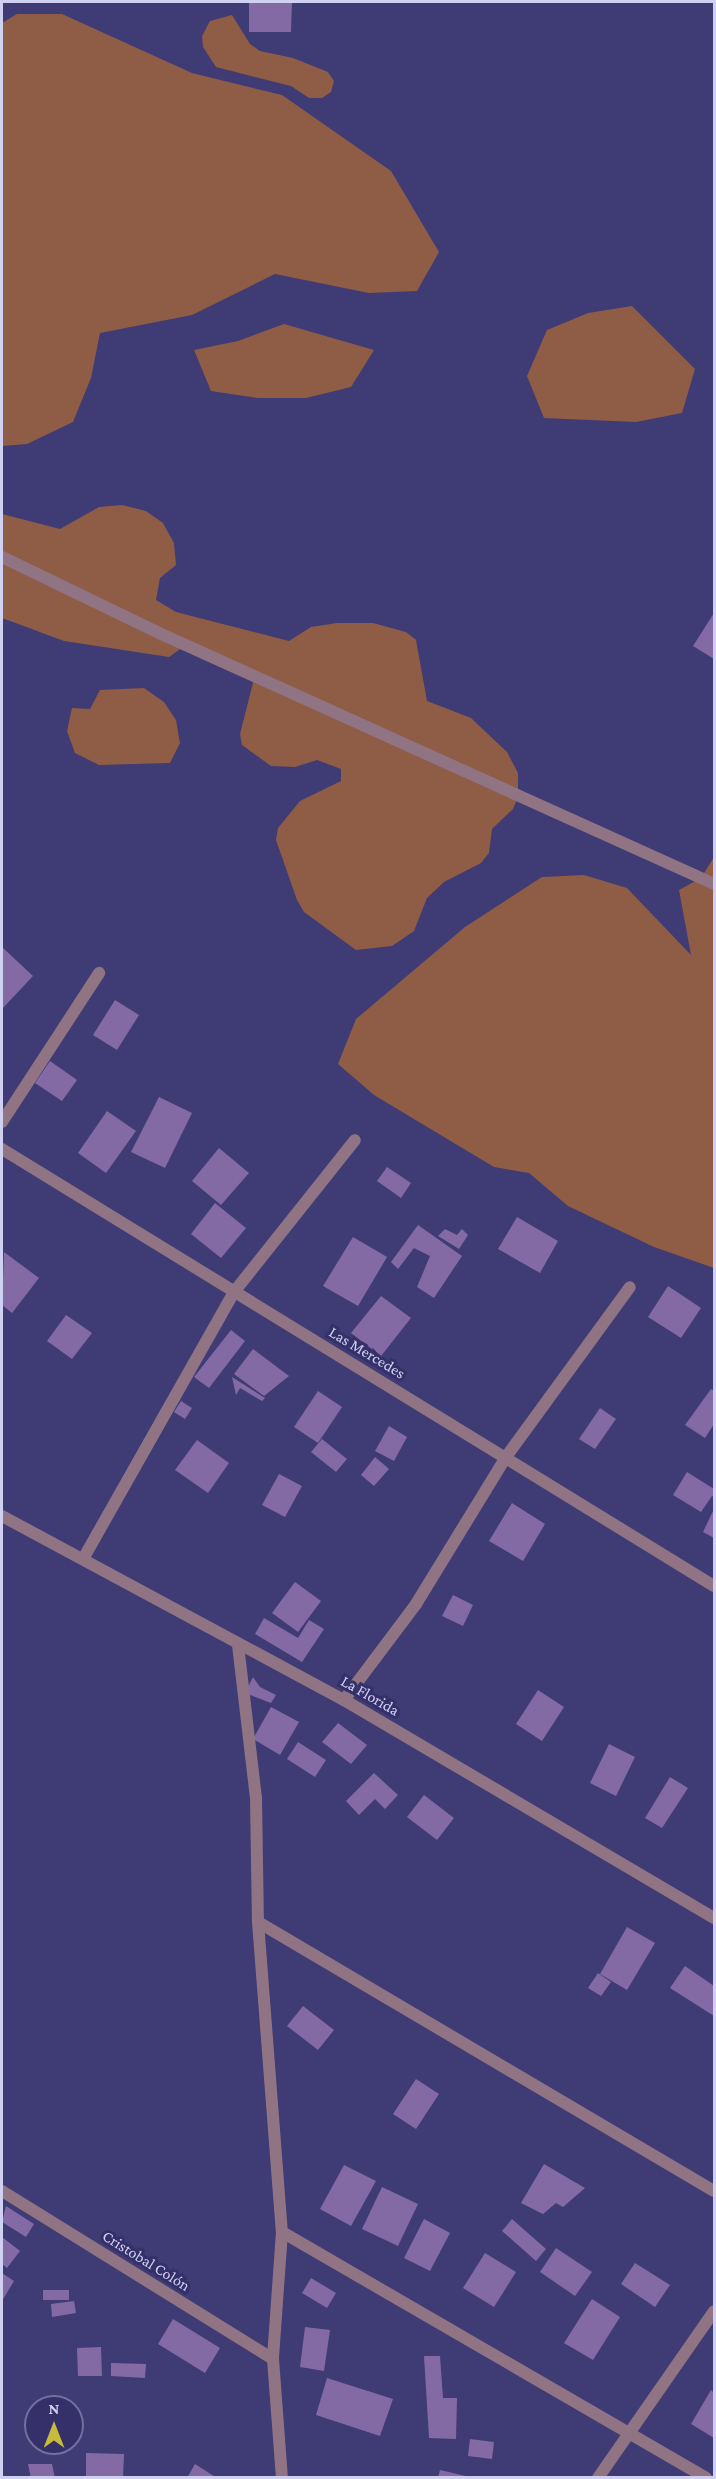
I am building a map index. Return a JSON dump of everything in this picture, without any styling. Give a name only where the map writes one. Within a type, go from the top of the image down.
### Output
[{"type":"street","points":[[2,557],[159,633],[714,884]]},
{"type":"street","points":[[2,1122],[99,973]]},
{"type":"street","points":[[83,1559],[234,1292],[355,1140]]},
{"type":"street","name":"Las Mercedes","points":[[2,1149],[714,1586]]},
{"type":"street","points":[[344,1700],[416,1604],[506,1457],[630,1287]]},
{"type":"street","name":"La Florida","points":[[2,1516],[344,1700],[714,1918]]},
{"type":"street","points":[[238,1645],[255,1798],[258,1922],[282,2232],[273,2359],[282,2478]]},
{"type":"street","points":[[258,1922],[714,2191]]},
{"type":"street","name":"Cristobal Colón","points":[[2,2191],[273,2359]]},
{"type":"street","points":[[282,2232],[706,2478]]},
{"type":"street","points":[[598,2478],[714,2311]]},
{"type":"shaded area","points":[[17,14],[62,14],[192,73],[282,95],[391,171],[439,252],[417,291],[369,293],[275,274],[192,315],[100,333],[91,378],[73,422],[27,444],[2,446],[2,23]]},
{"type":"shaded area","points":[[232,15],[250,44],[260,51],[293,58],[328,72],[334,81],[331,92],[322,98],[309,98],[291,86],[216,67],[203,47],[202,36],[210,21]]},
{"type":"shaded area","points":[[632,306],[695,369],[682,413],[636,422],[544,418],[527,376],[547,330],[588,313]]},
{"type":"shaded area","points":[[284,324],[374,350],[351,387],[306,398],[258,398],[211,391],[194,350],[238,341]]},
{"type":"shaded area","points":[[122,505],[146,511],[163,523],[174,543],[176,565],[160,578],[156,600],[176,612],[289,641],[311,627],[337,623],[373,623],[406,632],[416,640],[427,701],[471,718],[507,752],[518,773],[518,797],[513,809],[492,829],[489,853],[481,863],[444,882],[427,898],[414,931],[392,946],[356,950],[304,912],[297,900],[276,840],[278,828],[300,801],[341,781],[341,769],[317,760],[295,767],[271,766],[242,745],[240,734],[255,675],[187,644],[169,657],[64,641],[2,618],[2,514],[60,529],[99,507]]},
{"type":"shaded area","points":[[144,688],[164,702],[176,720],[180,743],[170,763],[99,765],[75,753],[67,731],[72,708],[90,709],[100,690]]},
{"type":"shaded area","points":[[714,857],[714,1268],[654,1247],[568,1206],[529,1173],[494,1167],[374,1095],[338,1064],[356,1019],[465,927],[542,877],[584,875],[627,888],[691,955],[679,890],[701,878]]},
{"type":"building","points":[[249,2],[292,2],[291,32],[249,32]]},
{"type":"building","points":[[714,613],[714,659],[693,646]]},
{"type":"building","points":[[2,947],[33,976],[2,1009]]},
{"type":"building","points":[[115,1000],[139,1015],[117,1050],[93,1035]]},
{"type":"building","points":[[50,1061],[77,1080],[62,1101],[35,1083]]},
{"type":"building","points":[[159,1097],[192,1113],[165,1168],[131,1152]]},
{"type":"building","points":[[107,1111],[136,1131],[106,1173],[78,1153]]},
{"type":"building","points":[[219,1148],[249,1173],[221,1205],[192,1181]]},
{"type":"building","points":[[387,1167],[411,1183],[401,1198],[377,1181]]},
{"type":"building","points":[[215,1203],[246,1228],[221,1258],[191,1234]]},
{"type":"building","points":[[517,1217],[558,1241],[540,1273],[498,1249]]},
{"type":"building","points":[[418,1225],[462,1256],[434,1298],[417,1287],[430,1256],[414,1248],[398,1269],[391,1262]]},
{"type":"building","points":[[445,1229],[457,1235],[462,1229],[468,1235],[459,1249],[438,1236]]},
{"type":"building","points":[[353,1237],[387,1257],[358,1306],[323,1286]]},
{"type":"building","points":[[4,1252],[39,1278],[12,1313],[2,1305]]},
{"type":"building","points":[[668,1286],[701,1308],[681,1338],[648,1317]]},
{"type":"building","points":[[381,1296],[411,1318],[381,1356],[351,1333]]},
{"type":"building","points":[[66,1315],[92,1333],[72,1359],[47,1341]]},
{"type":"building","points":[[231,1330],[245,1341],[209,1388],[194,1377]]},
{"type":"building","points":[[253,1349],[289,1376],[264,1396],[234,1374]]},
{"type":"building","points":[[232,1377],[265,1398],[262,1401],[240,1388],[236,1395]]},
{"type":"building","points":[[711,1389],[714,1391],[714,1424],[705,1438],[685,1425]]},
{"type":"building","points":[[318,1391],[342,1407],[318,1443],[294,1427]]},
{"type":"building","points":[[181,1401],[192,1408],[185,1419],[174,1412]]},
{"type":"building","points":[[600,1408],[616,1419],[595,1449],[579,1439]]},
{"type":"building","points":[[389,1426],[407,1437],[394,1461],[375,1451]]},
{"type":"building","points":[[322,1439],[347,1459],[336,1472],[311,1452]]},
{"type":"building","points":[[197,1440],[229,1463],[208,1493],[175,1470]]},
{"type":"building","points":[[375,1457],[389,1469],[374,1486],[361,1475]]},
{"type":"building","points":[[687,1472],[714,1489],[714,1497],[712,1496],[701,1512],[673,1495]]},
{"type":"building","points":[[279,1474],[302,1486],[285,1517],[262,1505]]},
{"type":"building","points":[[512,1503],[545,1524],[523,1561],[489,1541]]},
{"type":"building","points":[[714,1509],[714,1538],[703,1532]]},
{"type":"building","points":[[295,1582],[321,1601],[298,1632],[272,1613]]},
{"type":"building","points":[[453,1595],[473,1605],[463,1626],[442,1616]]},
{"type":"building","points":[[264,1618],[298,1638],[309,1620],[324,1629],[302,1662],[255,1634]]},
{"type":"building","points":[[253,1677],[260,1687],[276,1695],[271,1703],[245,1693]]},
{"type":"building","points":[[538,1690],[564,1707],[542,1741],[516,1724]]},
{"type":"building","points":[[271,1707],[299,1722],[280,1755],[253,1739]]},
{"type":"building","points":[[338,1723],[367,1745],[351,1764],[322,1742]]},
{"type":"building","points":[[298,1742],[326,1760],[315,1777],[287,1759]]},
{"type":"building","points":[[609,1744],[635,1757],[616,1796],[590,1783]]},
{"type":"building","points":[[374,1773],[398,1795],[385,1809],[375,1799],[359,1815],[346,1801]]},
{"type":"building","points":[[670,1777],[688,1788],[662,1828],[645,1818]]},
{"type":"building","points":[[424,1795],[454,1818],[437,1840],[407,1817]]},
{"type":"building","points":[[627,1927],[655,1943],[627,1990],[600,1974]]},
{"type":"building","points":[[685,1966],[714,1986],[714,2016],[670,1988]]},
{"type":"building","points":[[598,1973],[611,1982],[601,1996],[588,1988]]},
{"type":"building","points":[[303,2006],[334,2030],[318,2050],[287,2026]]},
{"type":"building","points":[[416,2079],[439,2094],[416,2129],[393,2114]]},
{"type":"building","points":[[544,2164],[585,2188],[563,2207],[556,2203],[543,2214],[521,2203]]},
{"type":"building","points":[[344,2165],[376,2181],[351,2226],[320,2209]]},
{"type":"building","points":[[382,2187],[418,2204],[398,2246],[362,2229]]},
{"type":"building","points":[[6,2206],[34,2224],[26,2237],[2,2222]]},
{"type":"building","points":[[424,2219],[450,2233],[430,2271],[404,2258]]},
{"type":"building","points":[[512,2219],[546,2249],[536,2261],[502,2231]]},
{"type":"building","points":[[2,2237],[20,2251],[7,2268],[2,2264]]},
{"type":"building","points":[[556,2248],[592,2272],[575,2296],[540,2272]]},
{"type":"building","points":[[485,2253],[516,2272],[494,2307],[463,2288]]},
{"type":"building","points":[[635,2263],[670,2285],[655,2307],[621,2284]]},
{"type":"building","points":[[2,2273],[14,2281],[2,2301]]},
{"type":"building","points":[[311,2278],[336,2293],[327,2308],[302,2293]]},
{"type":"building","points":[[43,2290],[69,2290],[69,2300],[43,2300]]},
{"type":"building","points":[[592,2299],[620,2317],[593,2360],[564,2343]]},
{"type":"building","points":[[74,2301],[76,2313],[52,2317],[51,2304]]},
{"type":"building","points":[[173,2319],[220,2348],[205,2373],[158,2344]]},
{"type":"building","points":[[305,2327],[330,2330],[324,2371],[300,2367]]},
{"type":"building","points":[[101,2347],[102,2376],[78,2376],[77,2348]]},
{"type":"building","points":[[424,2356],[440,2356],[443,2398],[457,2398],[456,2439],[429,2438]]},
{"type":"building","points":[[111,2363],[146,2364],[145,2378],[111,2376]]},
{"type":"building","points":[[327,2378],[393,2399],[380,2436],[316,2415]]},
{"type":"building","points":[[711,2390],[714,2393],[714,2438],[691,2424]]},
{"type":"building","points":[[470,2439],[494,2442],[492,2459],[468,2456]]},
{"type":"building","points":[[86,2453],[124,2454],[123,2478],[86,2478]]},
{"type":"building","points":[[28,2464],[52,2464],[55,2478],[31,2478]]},
{"type":"building","points":[[195,2464],[217,2478],[187,2478]]},
{"type":"building","points":[[440,2470],[470,2477],[470,2478],[438,2478]]}]
